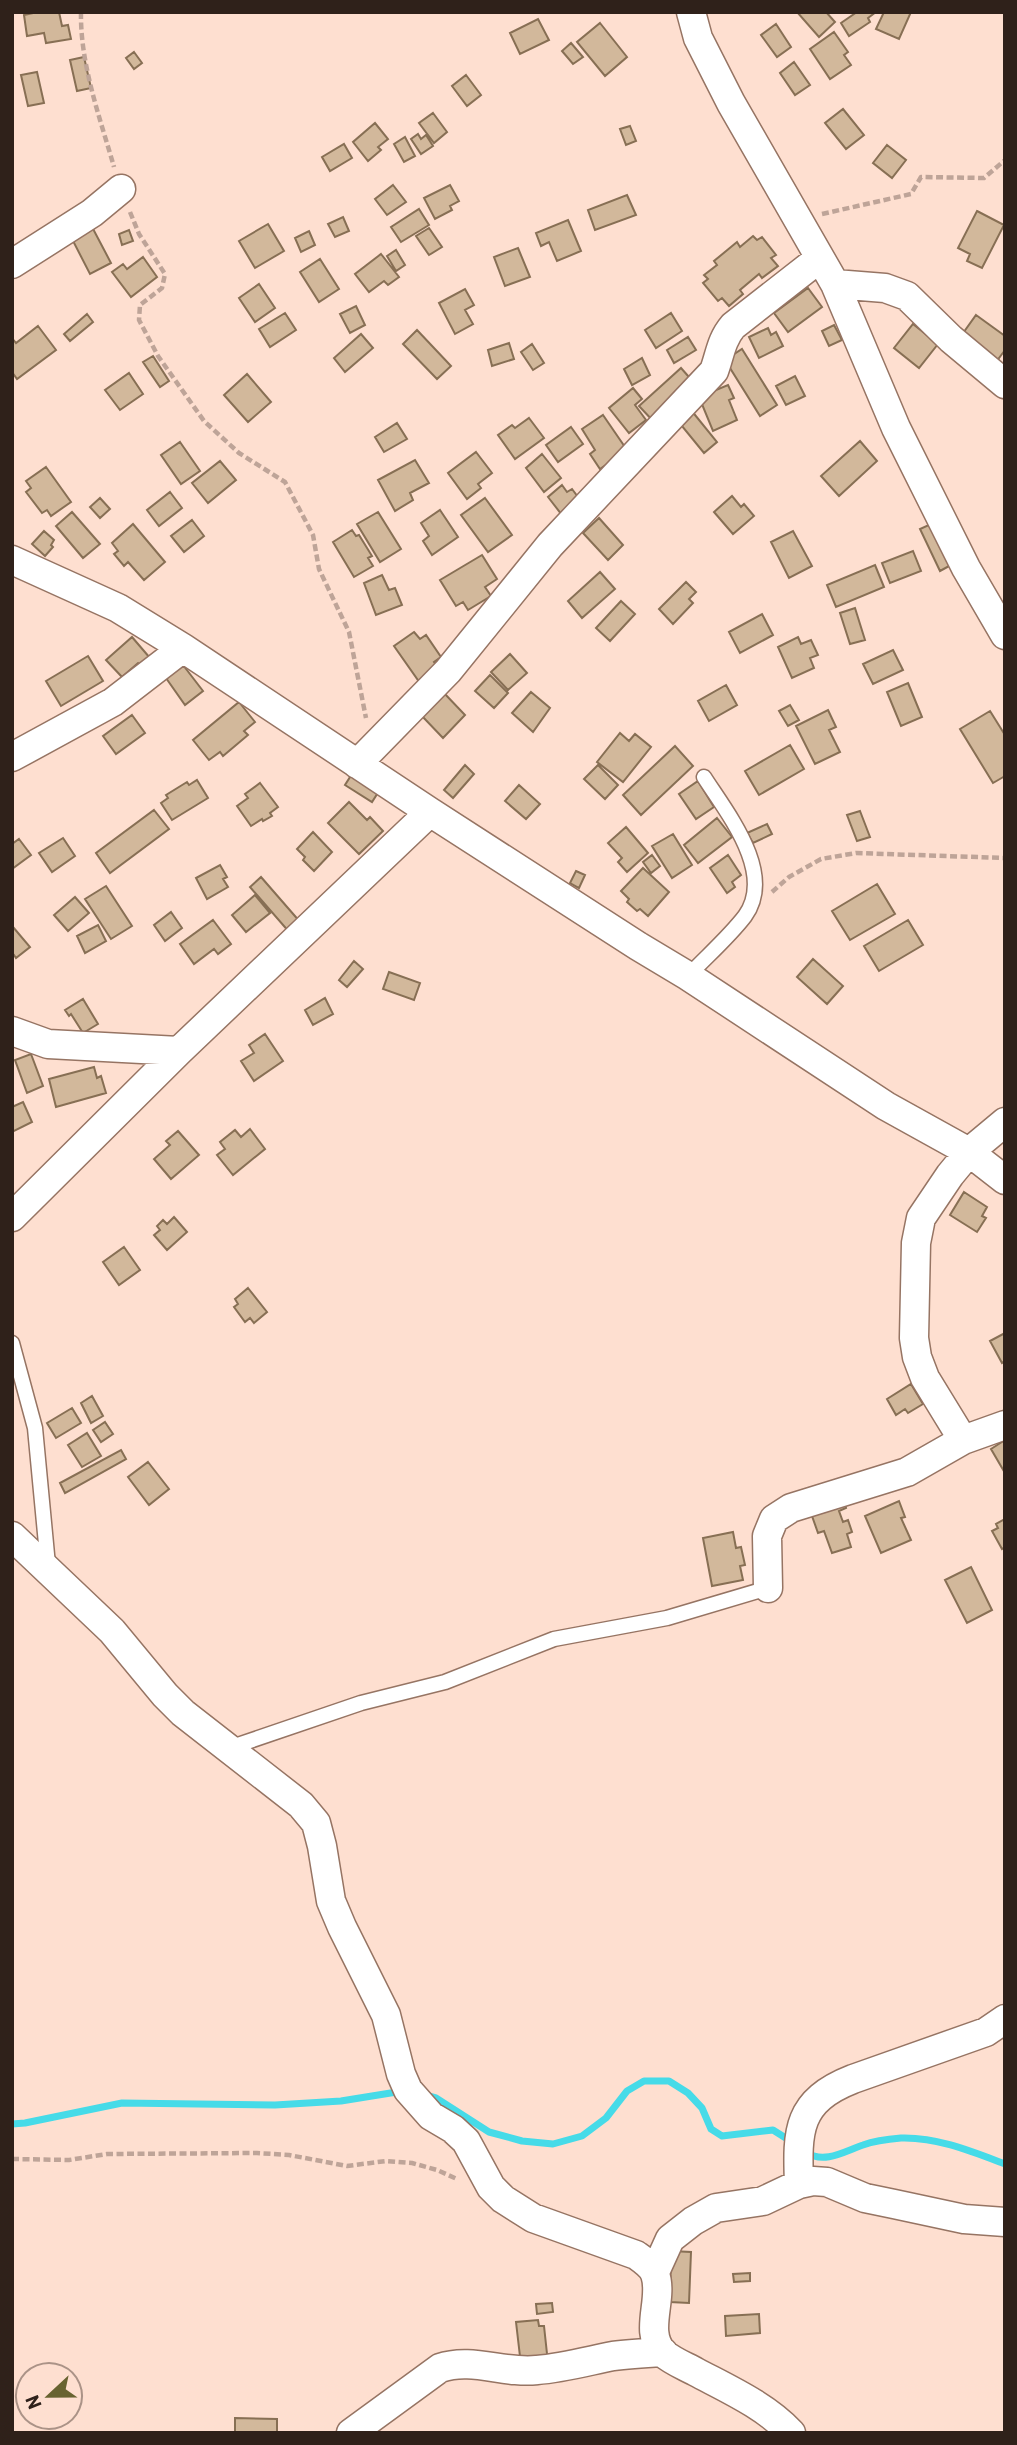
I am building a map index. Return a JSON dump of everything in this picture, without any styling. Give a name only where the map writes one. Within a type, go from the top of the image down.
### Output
[{"type":"street","points":[[691,12],[698,38],[709,60],[835,284],[896,428],[966,568],[1005,635]]},
{"type":"street","points":[[12,264],[92,214],[121,189]]},
{"type":"street","points":[[365,757],[448,671],[550,545],[714,372],[725,335],[820,258]]},
{"type":"street","points":[[835,284],[885,288],[907,296],[951,339],[1005,384]]},
{"type":"street","points":[[13,563],[118,608],[365,757],[430,812],[886,1106],[969,1152],[1005,1180]]},
{"type":"street","points":[[12,757],[113,702],[183,648]]},
{"type":"street","points":[[12,1217],[178,1051],[430,812]]},
{"type":"street","points":[[12,1031],[48,1044],[178,1051]]},
{"type":"street","points":[[963,1440],[925,1378],[918,1357],[915,1338],[916,1243],[921,1218],[950,1175],[969,1152],[1005,1122]]},
{"type":"street","points":[[768,1588],[767,1536],[774,1519],[791,1508],[907,1472],[963,1440],[1005,1424]]},
{"type":"street","points":[[12,1536],[112,1631],[183,1713],[302,1805],[316,1823],[323,1846],[331,1901],[341,1927],[386,2015],[401,2074],[408,2090],[431,2116],[453,2129],[466,2141],[491,2187],[503,2199],[533,2218],[636,2255],[655,2272]]},
{"type":"street","points":[[799,2184],[797,2147],[800,2127],[808,2111],[821,2097],[835,2086],[986,2032],[1005,2019]]},
{"type":"street","points":[[663,2352],[654,2331],[657,2286],[655,2272],[670,2239],[716,2208],[763,2201],[813,2180],[894,2204],[964,2219],[1005,2222]]},
{"type":"street","points":[[351,2433],[440,2368],[452,2364],[466,2363],[536,2371],[617,2356],[663,2352],[744,2397],[791,2433]]},
{"type":"lane","points":[[688,976],[746,914],[755,890],[753,866],[744,839],[704,777]]},
{"type":"lane","points":[[12,1343],[35,1427],[48,1570]]},
{"type":"lane","points":[[229,1748],[361,1703],[444,1682],[554,1639],[667,1618],[768,1588]]},
{"type":"path","points":[[81,12],[83,46],[97,108],[121,189],[139,234],[166,274],[162,288],[140,305],[139,320],[158,356],[204,421],[239,453],[285,482],[313,535],[319,569],[349,632],[365,757]]},
{"type":"path","points":[[798,219],[911,194],[921,177],[984,178],[1005,160]]},
{"type":"path","points":[[746,914],[789,877],[821,859],[856,853],[1005,858]]},
{"type":"path","points":[[12,2159],[69,2160],[107,2154],[257,2153],[289,2155],[347,2166],[386,2161],[412,2163],[459,2180]]},
{"type":"building","points":[[59,12],[62,26],[68,25],[71,39],[46,43],[44,33],[27,36],[24,15]]},
{"type":"building","points":[[797,12],[826,12],[835,22],[819,37]]},
{"type":"building","points":[[857,12],[876,12],[868,18],[870,22],[849,36],[841,23]]},
{"type":"building","points":[[884,12],[911,12],[899,39],[876,29]]},
{"type":"building","points":[[538,19],[549,40],[520,54],[510,33]]},
{"type":"building","points":[[600,23],[627,57],[605,76],[577,42]]},
{"type":"building","points":[[776,24],[791,47],[777,57],[761,35]]},
{"type":"building","points":[[834,32],[848,52],[844,55],[851,65],[830,79],[810,49]]},
{"type":"building","points":[[571,43],[583,57],[573,64],[562,51]]},
{"type":"building","points":[[134,52],[142,63],[134,69],[126,58]]},
{"type":"building","points":[[84,57],[91,88],[77,91],[70,60]]},
{"type":"building","points":[[794,62],[810,85],[795,95],[780,73]]},
{"type":"building","points":[[37,72],[44,103],[28,106],[21,75]]},
{"type":"building","points":[[466,75],[481,95],[467,106],[452,86]]},
{"type":"building","points":[[843,109],[864,135],[846,149],[825,123]]},
{"type":"building","points":[[433,113],[447,132],[434,143],[419,123]]},
{"type":"building","points":[[375,123],[388,139],[378,147],[381,150],[368,161],[353,142]]},
{"type":"building","points":[[630,126],[636,141],[626,145],[620,129]]},
{"type":"building","points":[[418,134],[421,139],[426,135],[433,146],[421,154],[411,139]]},
{"type":"building","points":[[405,137],[415,156],[404,162],[394,144]]},
{"type":"building","points":[[344,144],[352,158],[330,171],[322,157]]},
{"type":"building","points":[[887,145],[906,160],[892,178],[873,163]]},
{"type":"building","points":[[393,185],[406,202],[387,215],[375,199]]},
{"type":"building","points":[[450,185],[459,201],[450,206],[452,210],[435,219],[424,198]]},
{"type":"building","points":[[627,195],[636,215],[595,230],[588,210]]},
{"type":"building","points":[[419,209],[429,225],[401,242],[391,227]]},
{"type":"building","points":[[977,211],[1004,225],[982,268],[967,261],[970,254],[958,248]]},
{"type":"building","points":[[343,217],[349,231],[335,237],[328,224]]},
{"type":"building","points":[[568,220],[581,251],[557,261],[549,242],[541,246],[536,233]]},
{"type":"building","points":[[268,224],[284,251],[255,268],[239,241]]},
{"type":"building","points":[[91,225],[111,263],[90,274],[70,235]]},
{"type":"building","points":[[429,228],[442,247],[429,255],[416,236]]},
{"type":"building","points":[[129,230],[133,241],[122,245],[119,234]]},
{"type":"building","points":[[309,231],[315,245],[301,252],[295,238]]},
{"type":"building","points":[[753,236],[757,240],[762,237],[776,255],[771,258],[778,266],[762,278],[759,274],[740,290],[743,294],[729,306],[722,298],[718,301],[703,283],[708,279],[704,275],[717,265],[714,261],[737,242],[740,247]]},
{"type":"building","points":[[518,248],[530,277],[505,286],[494,257]]},
{"type":"building","points":[[396,250],[405,265],[396,271],[387,256]]},
{"type":"building","points":[[381,254],[399,277],[388,285],[384,281],[369,292],[355,274]]},
{"type":"building","points":[[143,257],[157,277],[131,297],[112,272],[123,264],[127,269]]},
{"type":"building","points":[[320,259],[339,289],[319,302],[300,272]]},
{"type":"building","points":[[259,284],[275,308],[255,322],[239,298]]},
{"type":"building","points":[[808,288],[822,307],[788,332],[774,313]]},
{"type":"building","points":[[465,289],[474,305],[465,310],[473,324],[455,334],[439,303]]},
{"type":"building","points":[[356,306],[365,325],[350,333],[340,314]]},
{"type":"building","points":[[285,313],[296,330],[270,347],[259,329]]},
{"type":"building","points":[[671,313],[682,331],[656,348],[645,330]]},
{"type":"building","points":[[87,314],[93,322],[70,341],[64,334]]},
{"type":"building","points":[[976,315],[1005,336],[1005,350],[996,362],[961,336]]},
{"type":"building","points":[[913,324],[938,344],[919,368],[894,348]]},
{"type":"building","points":[[834,325],[842,340],[829,346],[822,331]]},
{"type":"building","points":[[38,326],[56,350],[17,379],[12,372],[12,338],[16,343]]},
{"type":"building","points":[[768,328],[771,335],[776,332],[783,346],[759,358],[749,337]]},
{"type":"building","points":[[417,330],[451,366],[437,379],[403,344]]},
{"type":"building","points":[[361,334],[373,348],[345,372],[334,358]]},
{"type":"building","points":[[688,337],[696,350],[674,363],[667,350]]},
{"type":"building","points":[[509,343],[514,359],[492,366],[488,350]]},
{"type":"building","points":[[532,344],[544,363],[533,370],[521,352]]},
{"type":"building","points":[[742,349],[777,405],[760,416],[725,360]]},
{"type":"building","points":[[153,356],[169,381],[160,387],[143,362]]},
{"type":"building","points":[[642,358],[650,375],[632,385],[624,369]]},
{"type":"building","points":[[681,368],[696,385],[655,423],[639,406]]},
{"type":"building","points":[[129,373],[143,394],[120,410],[105,390]]},
{"type":"building","points":[[247,374],[271,402],[248,422],[224,395]]},
{"type":"building","points":[[795,376],[805,396],[786,405],[776,386]]},
{"type":"building","points":[[728,385],[734,398],[729,400],[737,420],[713,431],[699,397]]},
{"type":"building","points":[[633,388],[642,399],[635,405],[646,420],[629,433],[609,408]]},
{"type":"building","points":[[691,410],[717,442],[704,453],[677,420]]},
{"type":"building","points":[[603,415],[627,450],[600,469],[590,454],[595,450],[582,429]]},
{"type":"building","points":[[529,418],[544,438],[515,459],[498,435]]},
{"type":"building","points":[[397,423],[407,439],[384,452],[375,437]]},
{"type":"building","points":[[571,427],[583,444],[558,462],[546,445]]},
{"type":"building","points":[[860,441],[877,461],[839,496],[821,476]]},
{"type":"building","points":[[180,442],[200,471],[181,484],[161,455]]},
{"type":"building","points":[[476,452],[492,473],[478,484],[481,488],[467,499],[448,473]]},
{"type":"building","points":[[542,454],[561,478],[544,492],[526,468]]},
{"type":"building","points":[[415,460],[429,483],[410,493],[413,500],[395,511],[378,480]]},
{"type":"building","points":[[220,461],[236,480],[208,503],[192,483]]},
{"type":"building","points":[[46,467],[71,502],[51,516],[47,510],[42,513],[26,492],[31,488],[26,481]]},
{"type":"building","points":[[562,485],[567,492],[572,489],[581,501],[562,515],[548,497]]},
{"type":"building","points":[[170,492],[182,508],[159,526],[147,510]]},
{"type":"building","points":[[732,496],[741,507],[744,504],[754,516],[733,534],[714,512]]},
{"type":"building","points":[[100,498],[110,509],[100,518],[90,507]]},
{"type":"building","points":[[485,498],[512,535],[488,552],[461,515]]},
{"type":"building","points":[[440,510],[458,537],[432,555],[423,541],[429,536],[421,523]]},
{"type":"building","points":[[72,512],[100,544],[83,558],[56,526]]},
{"type":"building","points":[[378,512],[401,549],[380,562],[357,524]]},
{"type":"building","points":[[599,518],[623,545],[608,560],[583,533]]},
{"type":"building","points":[[192,520],[204,536],[184,552],[171,536]]},
{"type":"building","points":[[133,524],[165,562],[144,580],[128,562],[124,566],[114,554],[118,551],[112,543]]},
{"type":"building","points":[[931,524],[951,565],[940,571],[920,529]]},
{"type":"building","points":[[352,530],[356,536],[359,535],[372,556],[368,558],[373,566],[354,577],[333,542]]},
{"type":"building","points":[[44,531],[54,540],[51,545],[53,547],[45,556],[32,544]]},
{"type":"building","points":[[793,531],[812,566],[789,578],[771,542]]},
{"type":"building","points":[[913,551],[921,571],[890,583],[882,563]]},
{"type":"building","points":[[482,555],[497,579],[485,587],[491,596],[468,610],[463,602],[456,606],[440,580]]},
{"type":"building","points":[[875,565],[884,587],[836,607],[827,585]]},
{"type":"building","points":[[600,572],[615,589],[582,618],[568,601]]},
{"type":"building","points":[[382,575],[389,590],[395,588],[402,605],[376,615],[364,583]]},
{"type":"building","points":[[686,582],[696,592],[689,599],[693,603],[673,624],[659,609]]},
{"type":"building","points":[[621,601],[635,614],[610,641],[596,628]]},
{"type":"building","points":[[855,608],[865,640],[850,644],[840,613]]},
{"type":"building","points":[[762,614],[773,635],[740,653],[729,632]]},
{"type":"building","points":[[414,632],[420,639],[426,635],[441,657],[434,662],[439,669],[420,683],[394,646]]},
{"type":"building","points":[[132,637],[150,658],[141,666],[138,663],[122,677],[106,660]]},
{"type":"building","points":[[798,637],[801,644],[811,640],[818,655],[810,658],[814,668],[792,678],[778,647]]},
{"type":"building","points":[[893,650],[903,670],[873,684],[863,664]]},
{"type":"building","points":[[510,654],[527,673],[508,690],[491,672]]},
{"type":"building","points":[[88,656],[103,681],[61,706],[46,681]]},
{"type":"building","points":[[183,665],[203,691],[185,705],[166,678]]},
{"type":"building","points":[[490,675],[508,693],[494,708],[475,691]]},
{"type":"building","points":[[908,683],[922,717],[901,726],[887,692]]},
{"type":"building","points":[[726,685],[737,705],[709,721],[698,701]]},
{"type":"building","points":[[531,692],[550,708],[533,732],[512,713]]},
{"type":"building","points":[[444,693],[465,715],[443,738],[421,715]]},
{"type":"building","points":[[239,702],[255,722],[244,731],[248,735],[223,756],[220,752],[209,760],[193,740]]},
{"type":"building","points":[[790,705],[799,720],[788,726],[779,711]]},
{"type":"building","points":[[828,710],[836,727],[829,730],[840,752],[815,764],[796,726]]},
{"type":"building","points":[[990,711],[1005,735],[1005,776],[993,783],[960,729]]},
{"type":"building","points":[[132,715],[145,733],[116,754],[103,736]]},
{"type":"building","points":[[620,733],[629,741],[635,734],[651,747],[623,782],[597,762]]},
{"type":"building","points":[[790,745],[804,769],[759,795],[745,771]]},
{"type":"building","points":[[675,746],[693,766],[641,815],[623,795]]},
{"type":"building","points":[[465,765],[474,774],[453,798],[444,790]]},
{"type":"building","points":[[598,765],[618,785],[605,799],[584,779]]},
{"type":"building","points":[[352,774],[379,791],[372,802],[345,785]]},
{"type":"building","points":[[197,780],[208,798],[172,820],[161,803],[168,798],[166,795],[187,782],[189,785]]},
{"type":"building","points":[[698,781],[714,807],[696,819],[679,794]]},
{"type":"building","points":[[260,783],[278,807],[270,813],[272,816],[251,826],[237,806],[248,798],[245,794]]},
{"type":"building","points":[[519,785],[540,804],[526,819],[505,801]]},
{"type":"building","points":[[349,802],[367,820],[370,817],[383,831],[359,854],[328,823]]},
{"type":"building","points":[[154,810],[169,829],[110,873],[96,853]]},
{"type":"building","points":[[860,811],[870,837],[857,841],[847,815]]},
{"type":"building","points":[[717,818],[732,837],[698,863],[684,845]]},
{"type":"building","points":[[767,824],[772,834],[753,843],[747,833]]},
{"type":"building","points":[[626,827],[648,853],[627,872],[618,862],[622,858],[608,843]]},
{"type":"building","points":[[313,832],[332,852],[314,871],[297,849]]},
{"type":"building","points":[[673,834],[692,865],[672,878],[652,846]]},
{"type":"building","points":[[63,838],[75,856],[52,872],[39,853]]},
{"type":"building","points":[[19,839],[31,855],[12,869],[12,844]]},
{"type":"building","points":[[652,855],[660,866],[651,873],[643,862]]},
{"type":"building","points":[[728,855],[741,875],[732,882],[735,887],[727,893],[710,868]]},
{"type":"building","points":[[220,865],[227,877],[223,879],[228,887],[207,899],[196,878]]},
{"type":"building","points":[[643,868],[669,892],[648,916],[627,902],[629,899],[621,891]]},
{"type":"building","points":[[576,871],[585,875],[579,888],[570,883]]},
{"type":"building","points":[[261,877],[301,923],[290,933],[250,887]]},
{"type":"building","points":[[877,884],[895,914],[850,940],[832,911]]},
{"type":"building","points":[[106,886],[132,926],[111,939],[85,899]]},
{"type":"building","points":[[255,895],[270,913],[246,932],[232,915]]},
{"type":"building","points":[[75,897],[89,913],[68,931],[54,915]]},
{"type":"building","points":[[171,912],[182,928],[165,941],[154,925]]},
{"type":"building","points":[[213,920],[231,944],[218,954],[214,949],[194,964],[180,944]]},
{"type":"building","points":[[908,920],[923,945],[879,971],[864,946]]},
{"type":"building","points":[[98,925],[106,941],[85,953],[77,936]]},
{"type":"building","points":[[13,927],[30,947],[16,958],[12,956]]},
{"type":"building","points":[[813,959],[843,986],[827,1004],[797,977]]},
{"type":"building","points":[[354,961],[363,969],[347,987],[339,980]]},
{"type":"building","points":[[389,972],[420,983],[414,1000],[383,989]]},
{"type":"building","points":[[325,998],[333,1014],[313,1025],[305,1010]]},
{"type":"building","points":[[83,999],[98,1024],[83,1033],[71,1014],[69,1016],[65,1010]]},
{"type":"building","points":[[265,1034],[283,1061],[254,1081],[241,1061],[254,1053],[249,1045]]},
{"type":"building","points":[[31,1054],[43,1086],[27,1093],[15,1060]]},
{"type":"building","points":[[94,1067],[97,1078],[101,1076],[106,1093],[56,1107],[49,1079]]},
{"type":"building","points":[[23,1102],[32,1122],[12,1132],[12,1107]]},
{"type":"building","points":[[250,1129],[265,1149],[233,1175],[217,1155],[225,1149],[220,1142],[235,1130],[241,1137]]},
{"type":"building","points":[[178,1131],[199,1155],[171,1179],[154,1159],[170,1145],[166,1141]]},
{"type":"building","points":[[964,1192],[987,1207],[982,1216],[986,1218],[977,1232],[950,1215]]},
{"type":"building","points":[[174,1217],[187,1232],[167,1250],[154,1235],[160,1230],[157,1226],[163,1220],[167,1224]]},
{"type":"building","points":[[124,1247],[140,1270],[119,1285],[103,1262]]},
{"type":"building","points":[[248,1288],[267,1312],[254,1323],[250,1318],[245,1322],[234,1307],[238,1304],[235,1299]]},
{"type":"building","points":[[1005,1333],[1005,1361],[1002,1363],[990,1341]]},
{"type":"building","points":[[911,1384],[923,1404],[908,1413],[905,1409],[896,1415],[887,1399]]},
{"type":"building","points":[[92,1396],[103,1416],[91,1423],[81,1403]]},
{"type":"building","points":[[72,1408],[81,1423],[56,1438],[47,1423]]},
{"type":"building","points":[[105,1422],[113,1434],[101,1442],[93,1430]]},
{"type":"building","points":[[87,1433],[101,1456],[82,1467],[68,1445]]},
{"type":"building","points":[[1005,1440],[1005,1473],[991,1449]]},
{"type":"building","points":[[121,1450],[126,1459],[65,1493],[60,1483]]},
{"type":"building","points":[[148,1462],[169,1489],[149,1505],[128,1477]]},
{"type":"building","points":[[844,1501],[846,1508],[839,1511],[843,1522],[848,1520],[852,1532],[847,1534],[851,1547],[832,1553],[824,1531],[818,1533],[812,1516]]},
{"type":"building","points":[[899,1501],[905,1517],[901,1518],[911,1540],[881,1553],[865,1516]]},
{"type":"building","points":[[1005,1519],[1005,1547],[1002,1549],[992,1531],[998,1528],[996,1524]]},
{"type":"building","points":[[733,1532],[736,1548],[741,1547],[745,1565],[740,1566],[743,1580],[712,1586],[703,1538]]},
{"type":"building","points":[[971,1567],[992,1610],[967,1623],[945,1580]]},
{"type":"building","points":[[671,2251],[691,2252],[689,2303],[670,2302]]},
{"type":"building","points":[[750,2273],[750,2281],[734,2282],[733,2274]]},
{"type":"building","points":[[552,2303],[553,2312],[537,2314],[536,2304]]},
{"type":"building","points":[[759,2314],[760,2333],[726,2336],[725,2316]]},
{"type":"building","points":[[538,2320],[539,2326],[544,2326],[548,2363],[521,2365],[516,2322]]},
{"type":"building","points":[[235,2418],[277,2419],[277,2433],[235,2433]]},
{"type":"waterway","points":[[425,2095],[436,2098],[489,2132],[522,2141],[553,2144],[582,2136],[606,2118],[627,2091],[644,2081],[669,2081],[688,2093],[702,2108],[711,2129],[722,2136],[773,2130],[792,2142]]},
{"type":"waterway","points":[[12,2124],[122,2103],[275,2105],[341,2101],[403,2091]]},
{"type":"waterway","points":[[807,2153],[828,2157],[877,2141],[914,2138],[954,2146],[1005,2164]]}]
